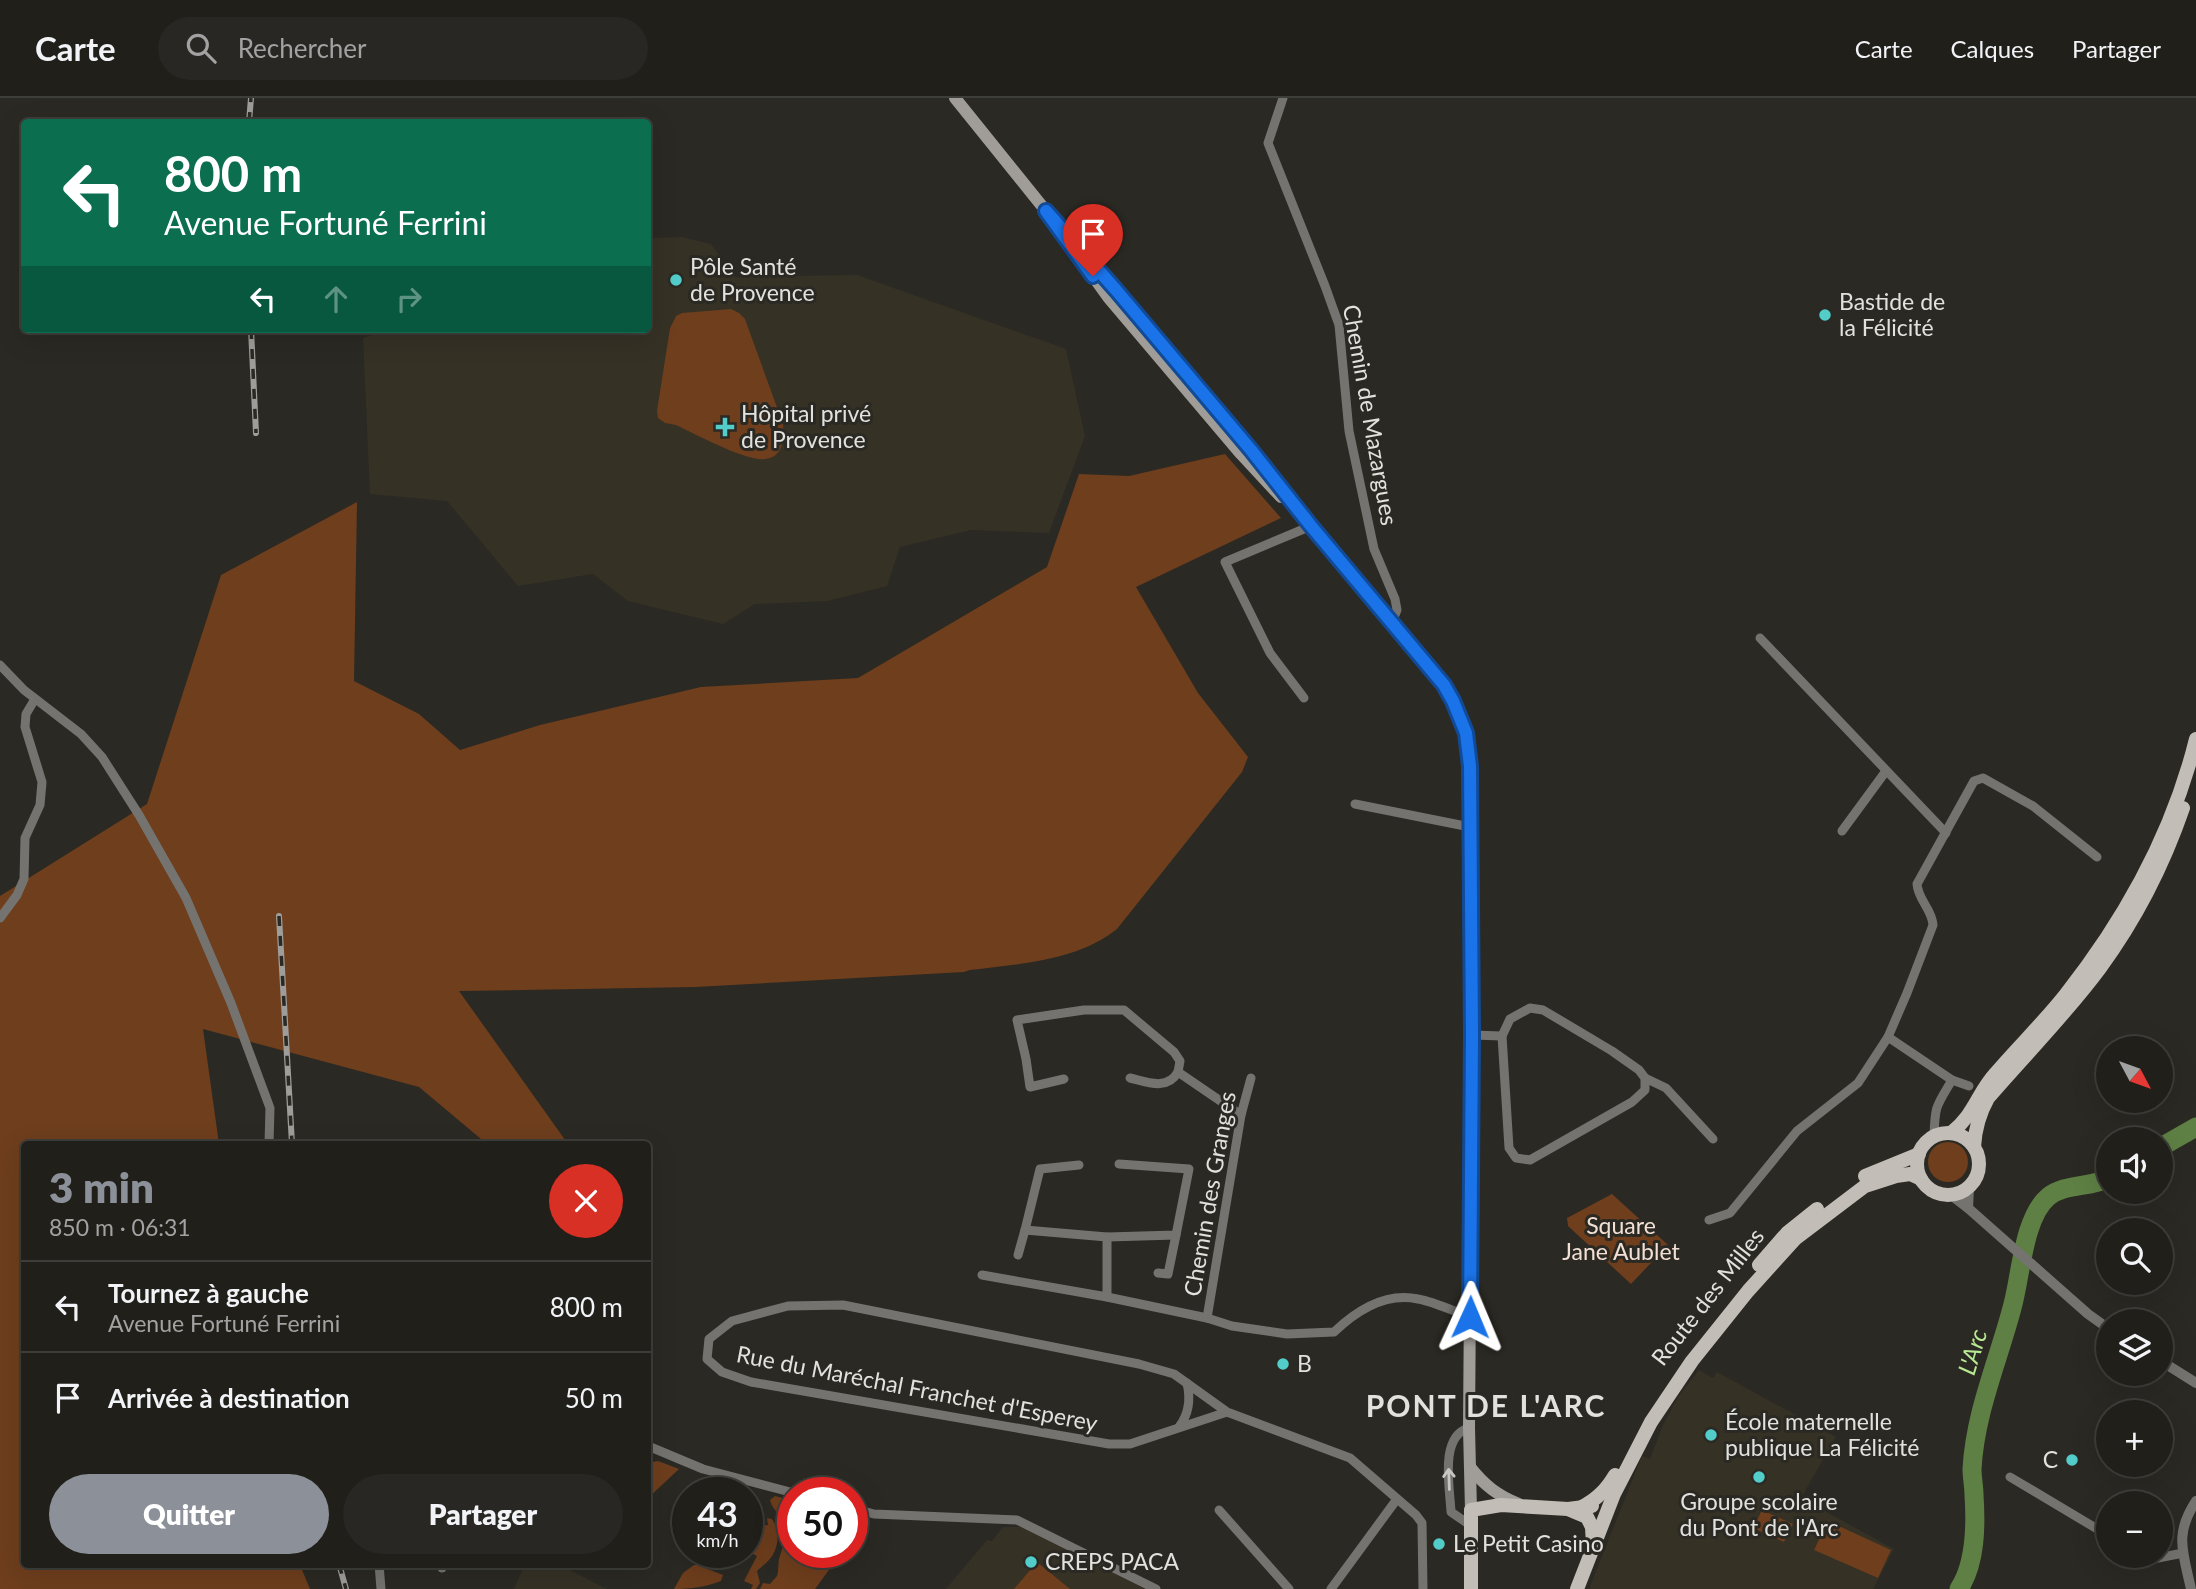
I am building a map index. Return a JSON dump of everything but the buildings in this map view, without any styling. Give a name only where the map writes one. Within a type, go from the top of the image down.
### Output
[{"type":"main road","points":[[955,98],[1046,211],[1108,297],[1248,462],[1311,526],[1444,685],[1461,720],[1469,748],[1470,827],[1471,1589]]},
{"type":"main road","points":[[1941,1133],[1964,1138],[1974,1147],[1979,1157],[1976,1179],[1961,1193],[1939,1194],[1928,1188],[1921,1179],[1917,1162],[1919,1154],[1925,1143],[1941,1133],[1967,1120],[1992,1077],[2064,997],[2102,945],[2138,885],[2157,846],[2174,807],[2195,745]]},
{"type":"main road","points":[[1974,1147],[1975,1130],[1988,1098],[2073,1003],[2099,970],[2141,905],[2172,841],[2185,801],[2195,745]]},
{"type":"main road","name":"Route des Milles","points":[[1577,1589],[1611,1490],[1644,1421],[1680,1366],[1787,1233],[1861,1178],[1919,1154]]},
{"type":"main road","name":"Route des Milles","points":[[1745,1288],[1794,1239],[1865,1186],[1910,1174],[1921,1179]]},
{"type":"main road","points":[[1470,1467],[1488,1488],[1528,1507]]},
{"type":"main road","points":[[1471,1510],[1502,1505],[1575,1508],[1597,1505],[1611,1490]]},
{"type":"main road","points":[[1575,1508],[1587,1517],[1592,1527],[1593,1546]]},
{"type":"street","name":"Chemin de Mazargues","points":[[1283,98],[1268,143],[1339,325],[1349,430],[1374,549],[1395,599],[1397,610],[1392,622]]},
{"type":"street","points":[[1304,698],[1270,653],[1226,562],[1311,526]]},
{"type":"street","points":[[1760,638],[1946,833]]},
{"type":"street","points":[[0,665],[24,690],[81,734],[102,758],[139,815],[186,898],[231,1003],[270,1108],[269,1141]]},
{"type":"street","points":[[0,918],[17,895],[24,879],[25,838],[40,805],[42,782],[25,727],[26,714],[36,699]]},
{"type":"street","points":[[1842,831],[1886,771]]},
{"type":"street","points":[[1709,1220],[1731,1213],[1797,1130],[1858,1083],[1888,1037],[1933,925],[1933,915],[1918,894],[1917,884],[1974,781],[1983,778],[2033,806],[2097,857]]},
{"type":"street","points":[[1355,804],[1470,827]]},
{"type":"street","points":[[1645,1078],[1645,1090],[1632,1102],[1530,1160],[1516,1158],[1509,1148],[1502,1036],[1510,1019],[1530,1009],[1543,1010],[1612,1051],[1639,1070],[1645,1078],[1666,1088],[1713,1139]]},
{"type":"street","points":[[1064,1079],[1030,1087],[1027,1059],[1017,1020],[1084,1010],[1124,1010],[1174,1052],[1180,1061],[1174,1079],[1166,1084],[1130,1078]]},
{"type":"street","points":[[1472,1035],[1502,1036]]},
{"type":"street","points":[[1888,1037],[1952,1080],[1969,1086]]},
{"type":"street","points":[[1178,1072],[1241,1115]]},
{"type":"street","name":"Chemin des Granges","points":[[1207,1318],[1241,1115],[1251,1078]]},
{"type":"street","points":[[1941,1133],[1933,1116],[1952,1080]]},
{"type":"street","points":[[1119,1164],[1189,1169],[1168,1274],[1158,1273]]},
{"type":"street","points":[[1018,1255],[1040,1169],[1079,1165]]},
{"type":"street","points":[[1969,1188],[1972,1211]]},
{"type":"street","points":[[1951,1195],[2096,1319]]},
{"type":"street","points":[[1025,1230],[1107,1237],[1176,1236]]},
{"type":"street","points":[[1107,1237],[1107,1297]]},
{"type":"street","name":"Chemin des Granges","points":[[982,1275],[1107,1297],[1207,1318],[1232,1326],[1287,1334],[1334,1332],[1352,1315],[1387,1298],[1416,1298],[1470,1317]]},
{"type":"street","name":"Rue du Maréchal Franchet d'Esperey","points":[[843,1305],[1139,1364],[1174,1374],[1227,1412],[1130,1444],[1109,1444],[751,1382],[722,1372],[707,1359],[709,1339],[732,1321],[788,1306],[843,1305]]},
{"type":"street","points":[[2173,1369],[2196,1383]]},
{"type":"street","points":[[1177,1429],[1186,1419],[1190,1396],[1187,1383]]},
{"type":"street","points":[[1227,1412],[1350,1458],[1420,1519],[1423,1589]]},
{"type":"street","points":[[1469,1428],[1459,1432],[1451,1441],[1448,1460],[1451,1512],[1470,1525]]},
{"type":"street","points":[[651,1447],[703,1469],[777,1489]]},
{"type":"street","points":[[2010,1477],[2096,1528]]},
{"type":"street","points":[[1331,1589],[1397,1499]]},
{"type":"street","points":[[2192,1589],[2183,1553],[2182,1528],[2196,1501]]},
{"type":"street","points":[[1219,1510],[1289,1589]]},
{"type":"street","points":[[868,1512],[1017,1520],[1156,1589]]},
{"type":"street","points":[[2173,1555],[2183,1553]]},
{"type":"street","points":[[379,1568],[381,1589]]},
{"type":"shaded area","name":"Hôpital privé de Provence","points":[[682,237],[711,244],[735,277],[857,275],[1066,349],[1085,436],[1049,533],[971,530],[900,547],[887,586],[827,601],[755,604],[723,624],[628,601],[593,574],[518,586],[447,501],[370,494],[363,338],[380,333],[651,333],[651,238]]},
{"type":"shaded area","points":[[1699,1370],[1713,1378],[1717,1372],[1836,1437],[1801,1498],[1894,1549],[1873,1589],[1589,1589],[1642,1456],[1650,1459],[1663,1425],[1678,1397]]},
{"type":"shaded area","name":"CREPS PACA","points":[[1003,1527],[1021,1527],[1076,1552],[1144,1589],[946,1589],[987,1540],[992,1541]]},
{"type":"shaded area","points":[[523,1568],[566,1568],[607,1589],[514,1589]]},
{"type":"green space","points":[[731,309],[745,319],[783,424],[782,446],[776,455],[765,459],[746,456],[658,418],[670,328],[676,316],[682,313]]},
{"type":"green space","points":[[1225,454],[1281,518],[1136,587],[1198,693],[1248,757],[1242,772],[1117,929],[1101,940],[1066,954],[964,972],[695,987],[459,991],[566,1141],[483,1141],[419,1087],[203,1029],[219,1141],[21,1141],[21,1568],[301,1568],[310,1589],[0,1589],[0,896],[147,804],[221,575],[357,502],[354,681],[419,714],[460,750],[540,725],[701,687],[858,678],[1047,567],[1079,474],[1129,476]]},
{"type":"green space","points":[[1948,1142],[1962,1148],[1968,1162],[1962,1176],[1948,1182],[1934,1176],[1928,1162],[1934,1148]]},
{"type":"green space","name":"Square Jane Aublet","points":[[1612,1194],[1668,1245],[1631,1284],[1568,1226],[1567,1218]]},
{"type":"green space","points":[[658,1461],[679,1469],[651,1495],[651,1462]]},
{"type":"green space","points":[[777,1497],[777,1513],[772,1506],[770,1500]]},
{"type":"green space","points":[[1762,1510],[1793,1524],[1784,1542],[1753,1528]]},
{"type":"green space","points":[[767,1518],[772,1519],[777,1530],[777,1542],[774,1553],[763,1565],[763,1525],[768,1525]]},
{"type":"green space","points":[[1828,1521],[1891,1550],[1878,1578],[1814,1550]]},
{"type":"green space","points":[[1037,1562],[1070,1589],[1014,1589]]},
{"type":"green space","points":[[690,1568],[705,1568],[723,1575],[721,1581],[710,1585],[674,1589],[683,1573]]},
{"type":"green space","points":[[751,1568],[760,1568],[757,1571],[760,1583],[756,1589],[751,1589],[753,1585],[744,1581]]},
{"type":"green space","points":[[778,1568],[830,1568],[815,1589],[760,1589],[763,1583],[770,1584],[777,1576]]},
{"type":"waterway","name":"L'Arc","points":[[2173,1140],[2196,1127]]},
{"type":"waterway","name":"L'Arc","points":[[1959,1589],[1969,1568],[1974,1544],[1974,1448],[1988,1387],[2012,1308],[2028,1233],[2033,1219],[2048,1197],[2070,1187],[2096,1182]]},
{"type":"railway","points":[[249,119],[251,98]]},
{"type":"railway","points":[[251,333],[256,433]]},
{"type":"railway","points":[[279,916],[292,1141]]},
{"type":"railway","points":[[340,1568],[346,1589]]},
{"type":"place","name":"Pôle Santé de Provence","points":[[676,280]]},
{"type":"place","name":"Bastide de la Félicité","points":[[1825,315]]},
{"type":"place","name":"Hôpital privé de Provence","points":[[725,427]]},
{"type":"place","name":"B","points":[[1283,1364]]},
{"type":"place","name":"École maternelle publique La Félicité","points":[[1711,1435]]},
{"type":"place","name":"C","points":[[2072,1460]]},
{"type":"place","name":"Groupe scolaire du Pont de l'Arc","points":[[1759,1477]]},
{"type":"place","name":"Le Petit Casino","points":[[1439,1544]]},
{"type":"place","name":"CREPS PACA","points":[[1031,1562]]},
{"type":"district","name":"PONT DE L'ARC","points":[[1486,1407]]},
{"type":"route","points":[[1093,276],[1046,211],[1277,481],[1311,526],[1444,685],[1466,733],[1470,766],[1472,1035],[1470,1317]]}]
